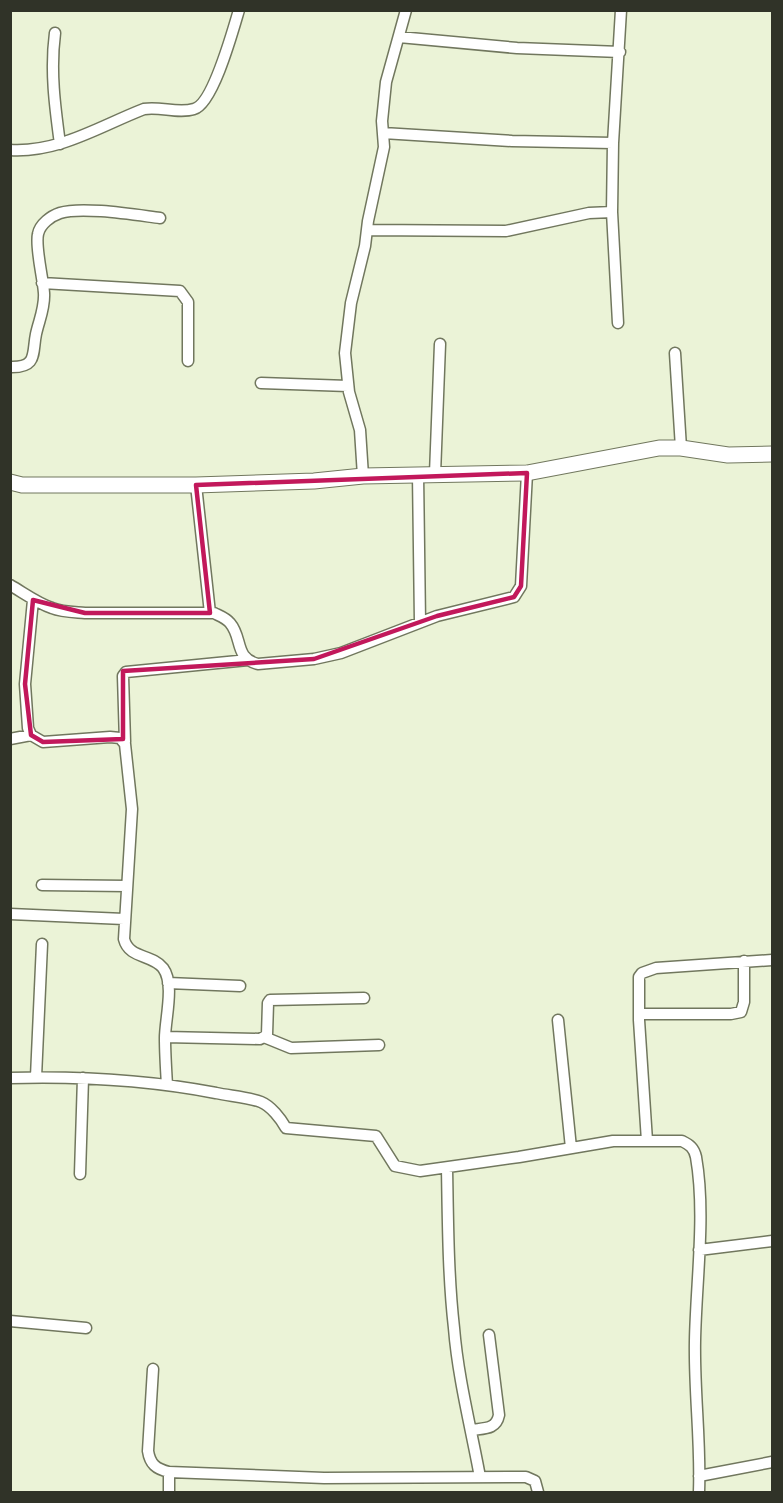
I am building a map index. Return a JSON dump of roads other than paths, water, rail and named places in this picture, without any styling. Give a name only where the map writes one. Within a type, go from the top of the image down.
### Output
[{"type":"street","points":[[10,150],[60,144],[144,109],[183,111],[203,105],[211,91],[239,10]]},
{"type":"street","points":[[363,476],[360,430],[348,386],[345,353],[351,303],[365,246],[384,147],[382,122],[386,82],[406,10]]},
{"type":"street","points":[[618,324],[612,212],[613,143],[621,10]]},
{"type":"street","points":[[55,33],[52,82],[60,144]]},
{"type":"street","points":[[399,38],[517,48],[620,52]]},
{"type":"street","points":[[383,133],[512,141],[613,143]]},
{"type":"street","points":[[10,367],[26,365],[32,360],[44,307],[37,236],[45,221],[59,213],[76,210],[160,218]]},
{"type":"street","points":[[367,230],[506,231],[589,213],[612,212]]},
{"type":"street","points":[[42,283],[180,291],[188,302],[188,361]]},
{"type":"street","points":[[435,474],[440,344]]},
{"type":"street","points":[[675,353],[681,448]]},
{"type":"street","points":[[261,383],[348,386]]},
{"type":"street","points":[[10,482],[22,485],[121,486],[314,481],[363,476],[528,473],[660,448],[681,448],[728,455],[772,454]]},
{"type":"street","points":[[166,1085],[165,1037],[168,983],[163,969],[157,963],[130,951],[124,939],[132,809],[125,742],[123,675],[126,672],[248,660],[258,664],[314,659],[341,653],[452,612],[508,599],[518,592],[521,586],[528,473]]},
{"type":"street","points":[[418,474],[420,622]]},
{"type":"street","points":[[196,485],[210,613]]},
{"type":"street","points":[[10,585],[33,600],[53,609],[85,613],[210,613],[225,618],[231,624],[241,651],[248,660]]},
{"type":"street","points":[[33,600],[25,684],[28,728],[31,735],[43,742],[110,736],[120,738],[125,742]]},
{"type":"street","points":[[10,739],[31,735]]},
{"type":"street","points":[[42,885],[127,886]]},
{"type":"street","points":[[10,914],[124,919]]},
{"type":"street","points":[[36,1077],[42,944]]},
{"type":"street","points":[[647,1141],[639,1014],[639,977],[648,970],[681,965],[772,960]]},
{"type":"street","points":[[639,1014],[731,1014],[741,1012],[744,1002],[744,961]]},
{"type":"street","points":[[168,983],[240,986]]},
{"type":"street","points":[[165,1037],[260,1039],[267,1035],[270,1000],[364,998]]},
{"type":"street","points":[[558,1020],[571,1148]]},
{"type":"street","points":[[264,1037],[291,1048],[379,1046]]},
{"type":"street","points":[[10,1078],[118,1079],[262,1102],[280,1118],[286,1128],[376,1136],[395,1166],[420,1171],[613,1141],[682,1141],[691,1145],[695,1155],[700,1198],[695,1342],[696,1406],[700,1453],[699,1492]]},
{"type":"street","points":[[80,1174],[83,1078]]},
{"type":"street","points":[[447,1167],[454,1329],[480,1477]]},
{"type":"street","points":[[699,1250],[772,1241]]},
{"type":"street","points":[[10,1321],[86,1328]]},
{"type":"street","points":[[471,1430],[493,1427],[499,1416],[489,1335]]},
{"type":"street","points":[[153,1369],[149,1458],[158,1469],[169,1472],[324,1478],[526,1477],[535,1481],[538,1492]]},
{"type":"street","points":[[699,1476],[772,1462]]},
{"type":"street","points":[[169,1472],[169,1492]]}]
